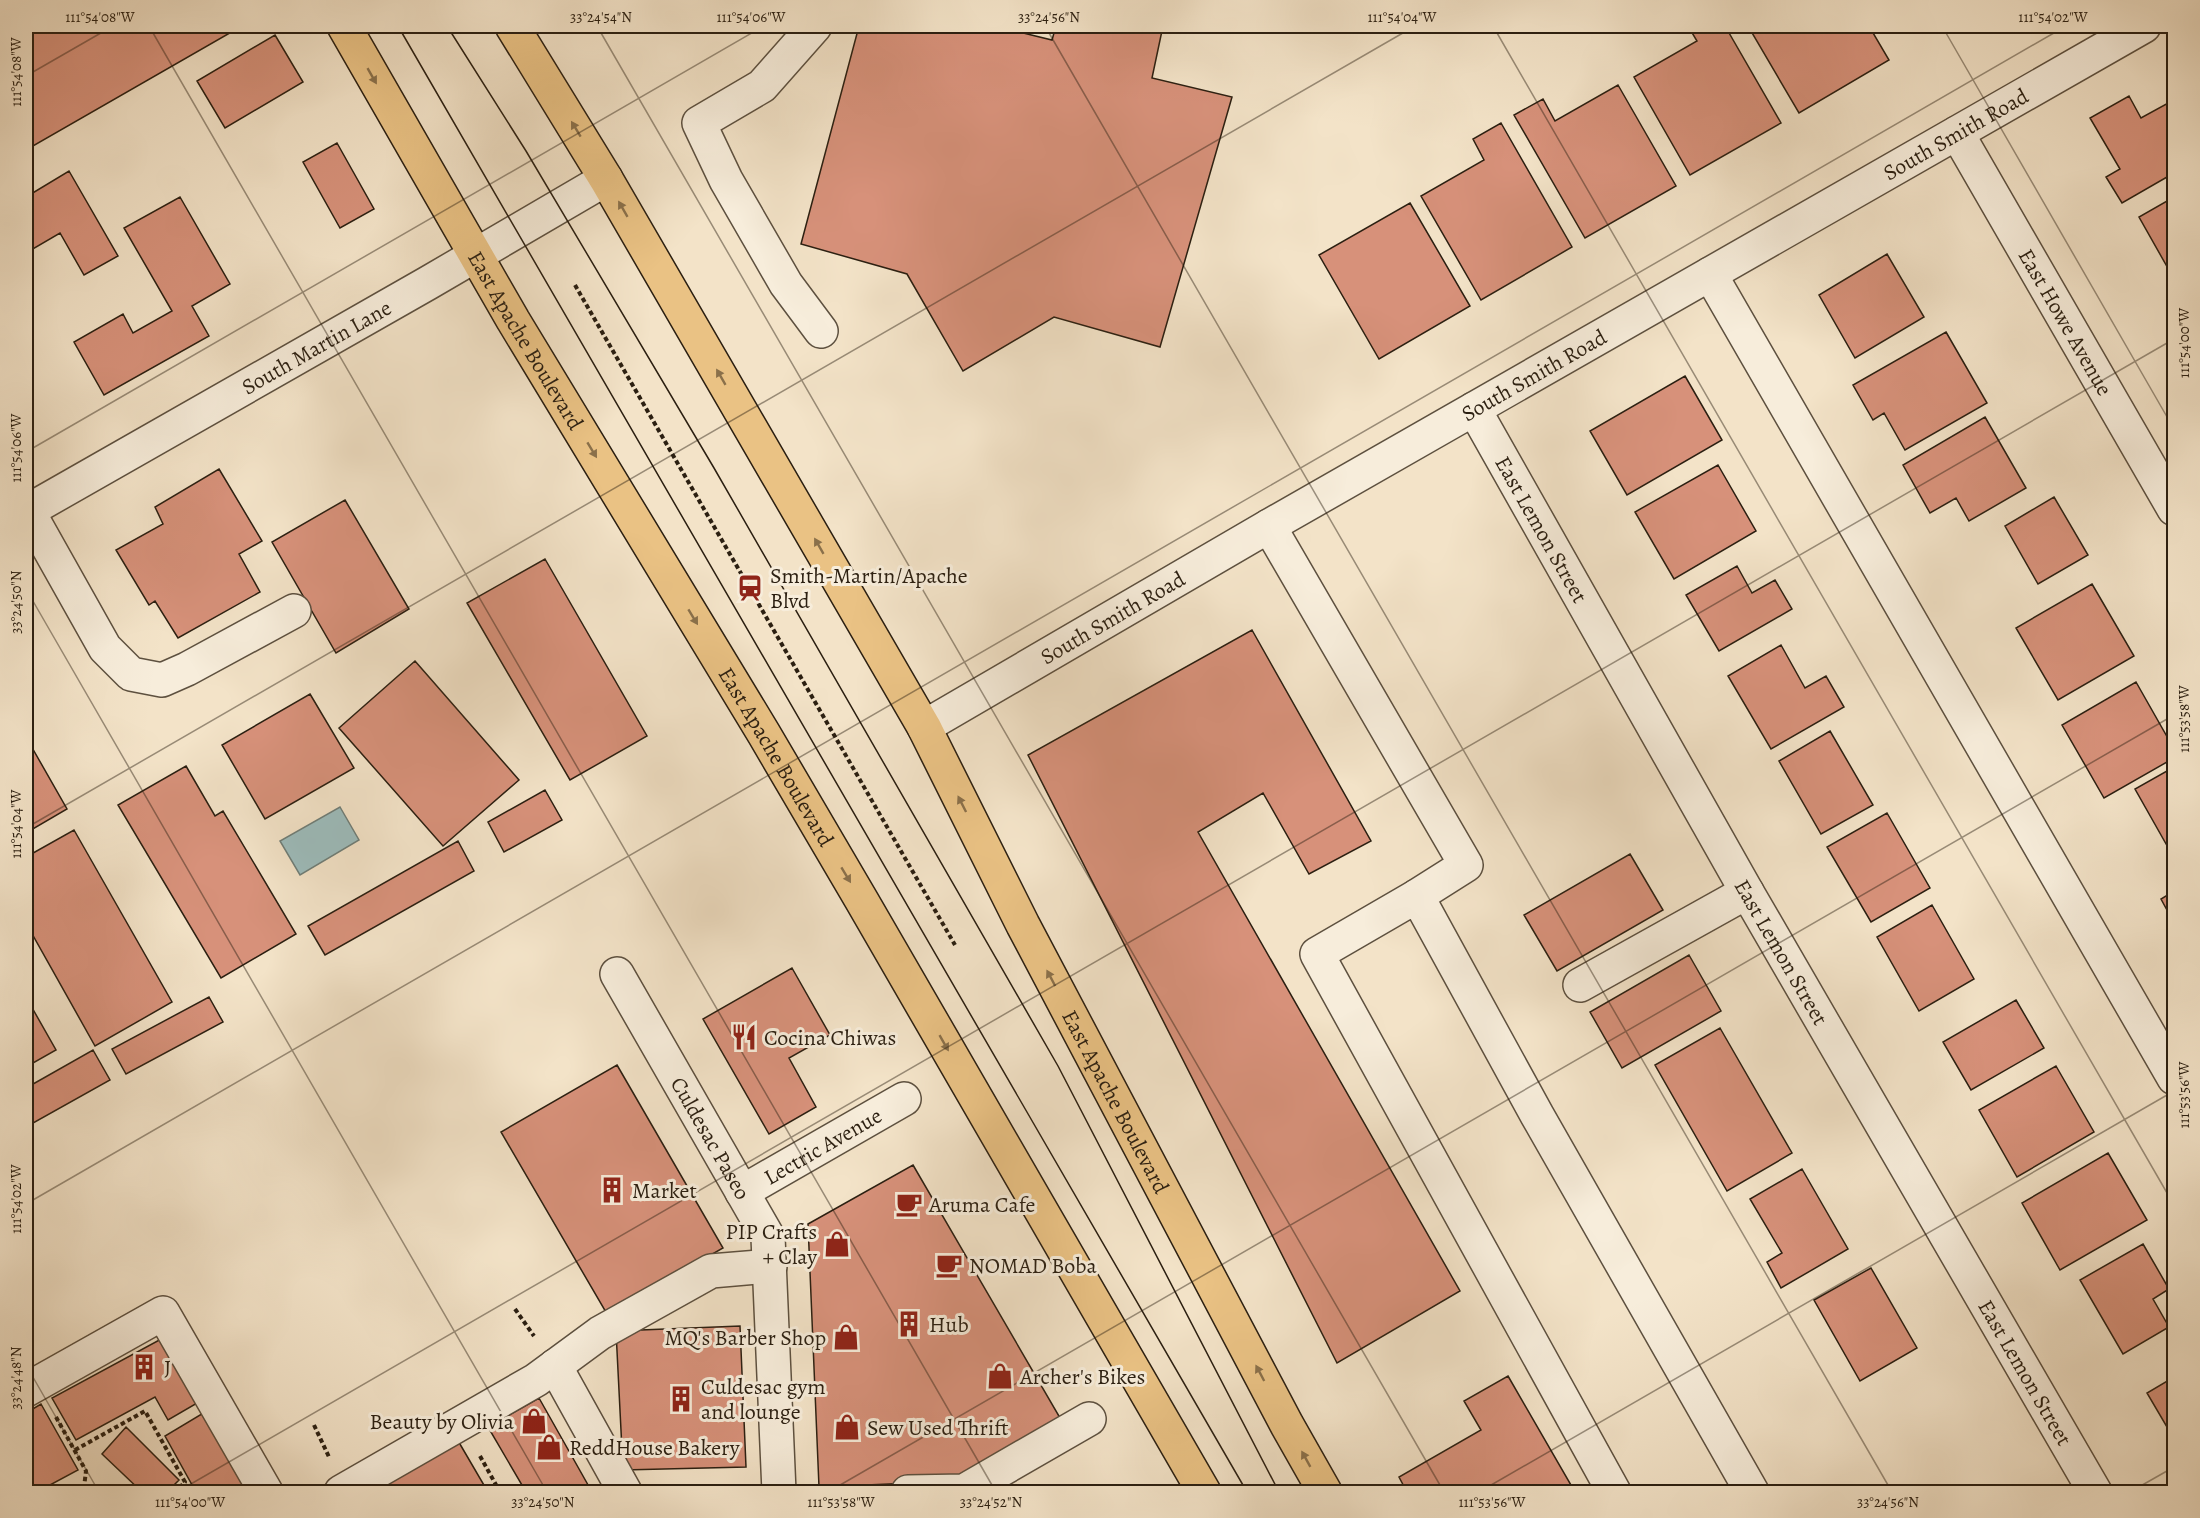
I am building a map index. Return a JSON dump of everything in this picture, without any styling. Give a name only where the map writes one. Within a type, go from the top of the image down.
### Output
[{"type":"main road","name":"East Apache Boulevard","points":[[344,26],[519,330],[764,734],[1204,1492]]},
{"type":"main road","name":"East Apache Boulevard","points":[[512,26],[606,179],[924,727],[1023,925],[1287,1425],[1325,1492]]},
{"type":"street","points":[[815,26],[762,86],[699,123],[726,180],[780,275],[821,331]]},
{"type":"street","name":"South Smith Road","points":[[924,727],[1269,526],[2144,26]]},
{"type":"street","name":"East Howe Avenue","points":[[1957,133],[2175,509]]},
{"type":"street","name":"South Martin Lane","points":[[27,511],[606,179]]},
{"type":"street","points":[[1710,274],[2175,1078]]},
{"type":"street","name":"East Lemon Street","points":[[1474,409],[1747,892],[2095,1492]]},
{"type":"street","points":[[27,511],[105,648],[131,675],[162,680],[187,669],[294,611]]},
{"type":"street","points":[[1269,526],[1466,865],[1317,954],[1614,1492]]},
{"type":"street","points":[[1580,985],[1747,892]]},
{"type":"street","points":[[1417,896],[1537,1115],[1752,1492]]},
{"type":"street","name":"Culdesac Paseo","points":[[617,974],[768,1237],[779,1492]]},
{"type":"street","name":"Lectric Avenue","points":[[742,1192],[904,1099]]},
{"type":"street","points":[[341,1492],[537,1380],[600,1333],[711,1271],[770,1266]]},
{"type":"street","points":[[26,1390],[164,1313],[266,1492]]},
{"type":"street","points":[[555,1366],[625,1492]]},
{"type":"street","points":[[908,1492],[964,1491],[1089,1419]]},
{"type":"path","points":[[575,285],[955,945]]},
{"type":"path","points":[[75,1450],[145,1411],[185,1482],[175,1492]]},
{"type":"path","points":[[56,1417],[86,1471],[84,1487]]},
{"type":"path","points":[[478,1452],[500,1492]]},
{"type":"path","points":[[75,1492],[84,1487]]},
{"type":"path","points":[[84,1487],[90,1492]]},
{"type":"water","points":[[340,807],[359,840],[300,875],[280,841]]},
{"type":"building","points":[[26,26],[242,26],[26,150]]},
{"type":"building","points":[[859,26],[995,26],[1052,40],[1056,26],[1163,26],[1152,78],[1232,97],[1160,347],[1054,317],[963,371],[907,274],[801,244]]},
{"type":"building","points":[[1688,26],[1725,26],[1781,123],[1690,175],[1634,77],[1697,41]]},
{"type":"building","points":[[1748,26],[1869,26],[1889,60],[1799,113]]},
{"type":"building","points":[[275,35],[303,82],[225,128],[197,81]]},
{"type":"building","points":[[1618,85],[1676,186],[1585,238],[1514,115],[1543,99],[1555,121]]},
{"type":"building","points":[[2129,96],[2141,118],[2170,102],[2174,110],[2174,173],[2122,203],[2106,177],[2120,169],[2090,118]]},
{"type":"building","points":[[1501,123],[1572,247],[1481,300],[1421,196],[1484,160],[1473,139]]},
{"type":"building","points":[[337,143],[374,209],[340,228],[303,162]]},
{"type":"building","points":[[69,171],[118,256],[84,275],[60,233],[26,253],[26,197]]},
{"type":"building","points":[[180,197],[230,284],[192,306],[209,336],[104,395],[74,342],[123,314],[133,333],[172,311],[124,228]]},
{"type":"building","points":[[2174,197],[2174,279],[2139,217]]},
{"type":"building","points":[[1410,203],[1470,306],[1379,359],[1319,255]]},
{"type":"building","points":[[1887,254],[1924,317],[1855,358],[1819,295]]},
{"type":"building","points":[[1946,332],[1987,403],[1905,450],[1884,413],[1873,420],[1853,385]]},
{"type":"building","points":[[1685,376],[1722,440],[1627,495],[1590,431]]},
{"type":"building","points":[[1985,417],[2026,488],[1969,521],[1956,498],[1930,513],[1903,465]]},
{"type":"building","points":[[1718,465],[1756,531],[1674,579],[1635,512]]},
{"type":"building","points":[[219,469],[262,541],[239,554],[260,592],[178,638],[155,601],[149,605],[116,550],[163,524],[155,507]]},
{"type":"building","points":[[2054,497],[2088,555],[2038,584],[2005,526]]},
{"type":"building","points":[[345,500],[409,609],[336,653],[272,542]]},
{"type":"building","points":[[545,559],[647,736],[570,780],[467,603]]},
{"type":"building","points":[[1737,566],[1752,593],[1775,580],[1792,609],[1719,651],[1686,595]]},
{"type":"building","points":[[2092,584],[2134,656],[2058,700],[2016,628]]},
{"type":"building","points":[[1252,630],[1371,841],[1309,874],[1263,793],[1198,832],[1460,1291],[1337,1363],[1028,755]]},
{"type":"building","points":[[1781,645],[1805,688],[1826,676],[1844,707],[1771,749],[1728,676]]},
{"type":"building","points":[[415,661],[519,780],[443,846],[339,728]]},
{"type":"building","points":[[2136,682],[2174,749],[2174,758],[2104,798],[2062,725]]},
{"type":"building","points":[[310,694],[354,768],[265,819],[222,745]]},
{"type":"building","points":[[1830,731],[1873,805],[1821,834],[1779,761]]},
{"type":"building","points":[[26,737],[67,809],[26,833]]},
{"type":"building","points":[[186,766],[215,816],[223,811],[296,934],[221,978],[118,805]]},
{"type":"building","points":[[2174,767],[2174,858],[2135,789]]},
{"type":"building","points":[[545,790],[562,820],[504,852],[488,822]]},
{"type":"building","points":[[1887,813],[1930,888],[1871,922],[1827,847]]},
{"type":"building","points":[[74,830],[172,1002],[95,1046],[26,923],[26,857]]},
{"type":"building","points":[[458,841],[474,871],[325,955],[308,926]]},
{"type":"building","points":[[1630,854],[1663,910],[1557,971],[1524,915]]},
{"type":"building","points":[[2174,891],[2174,923],[2161,899]]},
{"type":"building","points":[[1932,905],[1974,979],[1919,1011],[1877,937]]},
{"type":"building","points":[[1689,955],[1721,1011],[1622,1068],[1590,1012]]},
{"type":"building","points":[[792,968],[830,1035],[789,1058],[816,1107],[769,1134],[703,1019]]},
{"type":"building","points":[[26,997],[56,1050],[26,1067]]},
{"type":"building","points":[[209,997],[223,1022],[126,1074],[112,1049]]},
{"type":"building","points":[[2016,1000],[2044,1048],[1971,1090],[1943,1042]]},
{"type":"building","points":[[1720,1028],[1792,1153],[1727,1191],[1655,1065]]},
{"type":"building","points":[[93,1050],[110,1080],[26,1127],[26,1088]]},
{"type":"building","name":"Market","points":[[617,1065],[723,1248],[607,1314],[501,1132]]},
{"type":"building","points":[[2056,1066],[2094,1132],[2017,1177],[1979,1110]]},
{"type":"building","points":[[2108,1153],[2147,1220],[2060,1270],[2022,1203]]},
{"type":"building","name":"Hub","points":[[913,1165],[1063,1423],[960,1481],[819,1487],[808,1224]]},
{"type":"building","points":[[1802,1169],[1848,1249],[1781,1288],[1767,1262],[1782,1253],[1750,1199]]},
{"type":"building","points":[[2143,1244],[2169,1289],[2153,1299],[2169,1327],[2123,1354],[2080,1280]]},
{"type":"building","points":[[1871,1268],[1917,1348],[1860,1381],[1814,1300]]},
{"type":"building","name":"Culdesac gym and lounge","points":[[740,1326],[746,1467],[623,1470],[616,1331]]},
{"type":"building","name":"J","points":[[163,1338],[199,1402],[168,1420],[155,1397],[76,1440],[52,1398]]},
{"type":"building","points":[[1508,1376],[1575,1492],[1407,1492],[1399,1477],[1481,1430],[1464,1401]]},
{"type":"building","points":[[2174,1377],[2174,1439],[2147,1393]]},
{"type":"building","points":[[539,1398],[592,1492],[526,1492],[488,1427]]},
{"type":"building","points":[[41,1404],[78,1470],[37,1492],[26,1473],[26,1413]]},
{"type":"building","points":[[205,1412],[251,1492],[196,1492],[165,1436]]},
{"type":"building","points":[[126,1427],[179,1480],[167,1492],[142,1492],[102,1454]]},
{"type":"building","points":[[457,1439],[488,1492],[363,1492]]},
{"type":"tram line","points":[[398,26],[1247,1492]]},
{"type":"tram line","points":[[447,26],[526,151],[714,468],[1058,1066],[1279,1492]]},
{"type":"place","name":"Smith-Martin/Apache Blvd","points":[[750,588]]},
{"type":"place","name":"Cocina Chiwas","points":[[744,1037]]},
{"type":"place","name":"Market","points":[[612,1190]]},
{"type":"place","name":"Aruma Cafe","points":[[909,1204]]},
{"type":"place","name":"PIP Crafts + Clay","points":[[837,1244]]},
{"type":"place","name":"NOMAD Boba","points":[[949,1265]]},
{"type":"place","name":"Hub","points":[[909,1324]]},
{"type":"place","name":"MQ's Barber Shop","points":[[846,1337]]},
{"type":"place","name":"J","points":[[144,1367]]},
{"type":"place","name":"Archer's Bikes","points":[[1000,1376]]},
{"type":"place","name":"Culdesac gym and lounge","points":[[681,1399]]},
{"type":"place","name":"Beauty by Olivia","points":[[534,1421]]},
{"type":"place","name":"Sew Used Thrift","points":[[847,1427]]},
{"type":"place","name":"ReddHouse Bakery","points":[[549,1447]]}]
